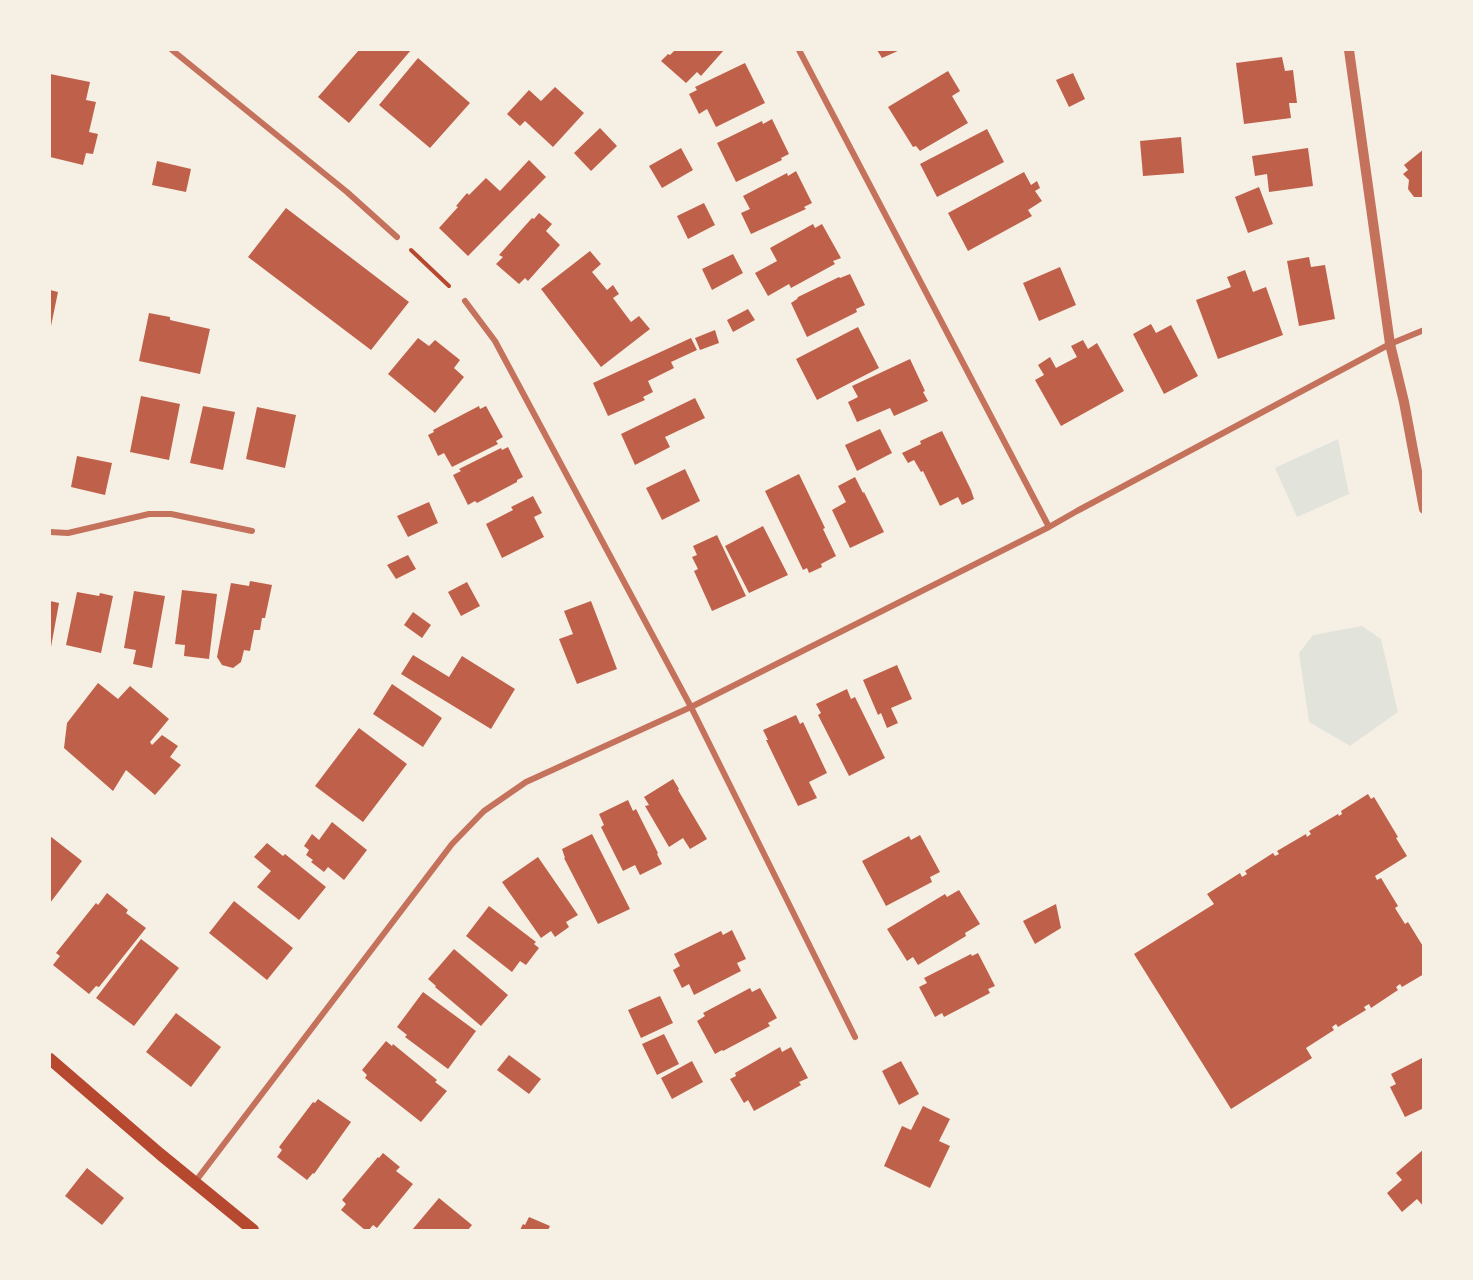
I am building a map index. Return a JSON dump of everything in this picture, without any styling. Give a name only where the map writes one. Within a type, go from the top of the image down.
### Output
[{"type":"main road","points":[[50,1059],[253,1230]]},
{"type":"street","points":[[172,50],[347,192],[397,237]]},
{"type":"street","points":[[799,50],[1049,527]]},
{"type":"street","points":[[1349,50],[1390,344],[1404,402],[1424,509]]},
{"type":"street","points":[[465,301],[495,341],[691,707],[855,1037]]},
{"type":"street","points":[[195,1183],[452,844],[484,811],[526,782],[691,707],[1049,527],[1390,344],[1424,330]]},
{"type":"street","points":[[50,532],[68,533],[149,514],[171,514],[252,531]]},
{"type":"path","points":[[397,237],[465,301]]},
{"type":"shaded area","points":[[1338,439],[1349,494],[1297,517],[1275,468]]},
{"type":"shaded area","points":[[1362,626],[1381,639],[1398,712],[1350,746],[1309,722],[1299,653],[1313,635]]},
{"type":"building","points":[[359,50],[411,50],[349,123],[318,97]]},
{"type":"building","points":[[675,50],[724,50],[701,76],[697,72],[686,83],[661,61]]},
{"type":"building","points":[[877,50],[900,50],[882,58]]},
{"type":"building","points":[[1282,57],[1285,71],[1293,70],[1297,103],[1289,103],[1291,118],[1244,124],[1236,63]]},
{"type":"building","points":[[418,58],[470,103],[430,148],[379,105]]},
{"type":"building","points":[[745,63],[765,103],[716,127],[707,109],[699,114],[689,94],[697,90],[695,87]]},
{"type":"building","points":[[948,71],[960,91],[952,96],[968,123],[920,151],[916,146],[913,147],[888,107]]},
{"type":"building","points":[[1073,73],[1085,99],[1069,107],[1056,80]]},
{"type":"building","points":[[50,74],[90,82],[86,100],[96,102],[89,132],[98,134],[93,154],[86,153],[83,165],[50,157]]},
{"type":"building","points":[[555,87],[584,113],[553,147],[525,121],[520,126],[507,114],[529,90],[541,101]]},
{"type":"building","points":[[772,119],[789,154],[781,158],[782,160],[736,182],[717,143],[762,121],[763,124]]},
{"type":"building","points":[[600,128],[617,146],[591,171],[574,153]]},
{"type":"building","points":[[987,129],[1004,162],[937,197],[920,164]]},
{"type":"building","points":[[1181,137],[1184,173],[1143,176],[1140,141]]},
{"type":"building","points":[[681,148],[693,170],[662,188],[649,166]]},
{"type":"building","points":[[1308,148],[1313,186],[1269,192],[1267,174],[1255,176],[1252,156]]},
{"type":"building","points":[[1424,149],[1424,197],[1414,197],[1408,189],[1409,180],[1403,174],[1408,170],[1404,165]]},
{"type":"building","points":[[529,160],[546,177],[468,256],[439,228],[467,193],[469,195],[486,178],[500,191]]},
{"type":"building","points":[[157,161],[191,169],[186,192],[152,185]]},
{"type":"building","points":[[796,171],[812,203],[804,207],[806,209],[751,234],[741,213],[750,209],[743,196],[787,173],[788,176]]},
{"type":"building","points":[[1024,172],[1031,185],[1037,181],[1040,188],[1035,191],[1042,201],[1028,210],[1032,216],[968,251],[948,213]]},
{"type":"building","points":[[1259,187],[1273,224],[1248,233],[1235,197]]},
{"type":"building","points":[[704,203],[715,225],[688,239],[677,216]]},
{"type":"building","points":[[286,208],[409,302],[371,350],[248,257]]},
{"type":"building","points":[[539,213],[552,224],[546,231],[560,245],[528,281],[525,278],[519,284],[496,264],[503,257],[499,255]]},
{"type":"building","points":[[813,224],[815,228],[822,224],[841,258],[833,261],[835,264],[791,288],[789,284],[768,296],[755,273],[777,261],[770,248]]},
{"type":"building","points":[[590,251],[601,264],[592,272],[607,290],[613,285],[619,294],[613,298],[631,322],[639,316],[650,329],[601,367],[541,289]]},
{"type":"building","points":[[733,254],[743,273],[712,290],[702,269]]},
{"type":"building","points":[[1309,257],[1311,267],[1325,265],[1335,319],[1299,326],[1287,261]]},
{"type":"building","points":[[1060,267],[1076,305],[1039,321],[1023,283]]},
{"type":"building","points":[[1245,270],[1253,292],[1266,287],[1283,335],[1218,359],[1196,300],[1231,287],[1227,277]]},
{"type":"building","points":[[850,274],[865,305],[856,309],[857,312],[807,337],[791,303],[798,297]]},
{"type":"building","points":[[50,290],[58,292],[51,326],[50,326]]},
{"type":"building","points":[[748,309],[755,320],[733,332],[727,320]]},
{"type":"building","points":[[149,313],[210,329],[200,374],[139,361]]},
{"type":"building","points":[[1151,324],[1156,333],[1171,325],[1198,376],[1164,394],[1133,334]]},
{"type":"building","points":[[858,327],[879,368],[817,400],[796,359]]},
{"type":"building","points":[[715,330],[719,343],[700,350],[695,338]]},
{"type":"building","points":[[418,338],[429,346],[435,340],[460,360],[454,368],[464,377],[435,413],[388,374]]},
{"type":"building","points":[[691,338],[697,350],[671,362],[674,368],[648,381],[653,392],[643,397],[645,400],[608,416],[593,383]]},
{"type":"building","points":[[1083,340],[1088,349],[1097,343],[1124,391],[1061,426],[1035,380],[1044,375],[1038,365],[1050,357],[1056,368],[1077,357],[1071,346]]},
{"type":"building","points":[[910,359],[928,401],[894,416],[890,408],[857,422],[848,402],[858,397],[852,386]]},
{"type":"building","points":[[141,396],[180,404],[169,460],[130,452]]},
{"type":"building","points":[[695,398],[705,418],[665,437],[670,447],[635,465],[621,434]]},
{"type":"building","points":[[203,406],[235,412],[223,470],[190,463]]},
{"type":"building","points":[[479,406],[480,409],[486,406],[503,437],[496,441],[498,444],[452,467],[444,453],[438,456],[428,435],[434,432],[433,430]]},
{"type":"building","points":[[257,407],[296,415],[285,468],[246,459]]},
{"type":"building","points":[[880,429],[892,453],[857,471],[845,445]]},
{"type":"building","points":[[942,431],[974,499],[962,505],[958,497],[940,506],[923,471],[921,472],[914,460],[908,463],[902,453],[921,444],[920,441]]},
{"type":"building","points":[[508,447],[523,477],[477,503],[475,501],[468,505],[453,475],[461,471],[459,469],[501,448],[502,450]]},
{"type":"building","points":[[77,456],[112,463],[105,495],[71,487]]},
{"type":"building","points":[[685,469],[700,501],[662,520],[646,488]]},
{"type":"building","points":[[799,474],[836,556],[821,564],[822,567],[809,573],[807,568],[803,570],[765,491]]},
{"type":"building","points":[[855,477],[884,532],[850,548],[832,510],[846,502],[838,486]]},
{"type":"building","points":[[533,496],[542,513],[534,517],[544,537],[502,558],[486,524],[513,510],[511,507]]},
{"type":"building","points":[[429,502],[438,523],[408,537],[397,516]]},
{"type":"building","points":[[763,526],[788,575],[749,593],[725,546]]},
{"type":"building","points":[[717,535],[746,596],[712,611],[694,571],[698,569],[692,557],[697,555],[693,546]]},
{"type":"building","points":[[408,555],[416,569],[396,579],[387,565]]},
{"type":"building","points":[[250,581],[272,585],[260,630],[254,630],[250,651],[244,650],[241,662],[233,668],[222,665],[217,657],[231,583],[249,586]]},
{"type":"building","points":[[467,582],[480,606],[461,616],[448,592]]},
{"type":"building","points":[[182,590],[217,594],[209,659],[184,656],[185,645],[175,644]]},
{"type":"building","points":[[134,591],[165,596],[152,668],[133,664],[136,650],[124,648]]},
{"type":"building","points":[[77,592],[113,596],[101,653],[66,645]]},
{"type":"building","points":[[50,601],[59,603],[51,647],[50,646]]},
{"type":"building","points":[[591,601],[617,669],[577,684],[559,639],[573,634],[564,611]]},
{"type":"building","points":[[413,612],[431,625],[422,638],[404,625]]},
{"type":"building","points":[[413,655],[449,677],[462,656],[515,689],[491,729],[401,674]]},
{"type":"building","points":[[897,665],[912,699],[891,708],[898,723],[887,728],[881,713],[878,715],[863,680]]},
{"type":"building","points":[[98,683],[118,699],[130,686],[169,719],[150,742],[152,745],[162,735],[178,746],[170,757],[181,765],[155,795],[126,770],[113,791],[64,748],[67,723]]},
{"type":"building","points":[[392,684],[442,718],[423,747],[373,714]]},
{"type":"building","points":[[847,689],[851,699],[855,697],[885,758],[849,776],[818,715],[821,713],[816,704]]},
{"type":"building","points":[[796,715],[800,724],[803,722],[827,773],[809,782],[817,798],[798,806],[763,730]]},
{"type":"building","points":[[359,728],[407,764],[363,822],[315,786]]},
{"type":"building","points":[[673,779],[707,839],[690,849],[683,838],[669,847],[645,806],[649,805],[644,797]]},
{"type":"building","points":[[1368,794],[1371,799],[1374,797],[1407,856],[1375,876],[1377,880],[1381,878],[1398,906],[1395,908],[1405,924],[1408,922],[1424,948],[1424,974],[1402,987],[1400,984],[1396,987],[1398,990],[1371,1008],[1369,1004],[1364,1007],[1366,1010],[1338,1027],[1336,1024],[1332,1027],[1334,1030],[1306,1048],[1312,1058],[1231,1109],[1134,954],[1214,904],[1207,894],[1240,873],[1242,877],[1247,874],[1245,871],[1273,853],[1275,856],[1279,854],[1277,851],[1306,834],[1307,837],[1311,834],[1309,831],[1338,814],[1339,816],[1342,814],[1341,811]]},
{"type":"building","points":[[628,800],[633,811],[636,809],[662,864],[640,875],[635,865],[623,871],[601,827],[604,825],[599,814]]},
{"type":"building","points":[[332,822],[367,850],[344,880],[328,867],[324,872],[311,862],[313,860],[306,855],[309,850],[304,846],[312,834],[319,840]]},
{"type":"building","points":[[592,834],[630,909],[598,924],[564,858],[562,849]]},
{"type":"building","points":[[920,835],[940,872],[930,877],[932,882],[886,906],[862,861],[909,836],[911,840]]},
{"type":"building","points":[[50,836],[82,861],[50,903]]},
{"type":"building","points":[[267,843],[283,856],[285,854],[326,887],[299,920],[257,887],[271,871],[254,857]]},
{"type":"building","points":[[538,857],[578,915],[566,922],[569,927],[555,937],[551,931],[541,938],[502,882]]},
{"type":"building","points":[[959,890],[980,924],[965,933],[966,936],[918,965],[913,957],[907,961],[887,929],[945,894],[947,897]]},
{"type":"building","points":[[107,893],[128,910],[126,913],[146,928],[99,987],[96,986],[89,994],[53,965],[60,956],[56,953],[96,903],[98,905]]},
{"type":"building","points":[[234,901],[293,948],[267,980],[209,933]]},
{"type":"building","points":[[1056,904],[1061,928],[1035,944],[1023,921]]},
{"type":"building","points":[[489,906],[536,942],[534,944],[539,948],[526,965],[520,961],[512,972],[466,936]]},
{"type":"building","points":[[732,930],[746,959],[737,963],[741,971],[694,995],[689,984],[682,988],[673,970],[680,966],[674,954],[721,931],[723,935]]},
{"type":"building","points":[[141,939],[179,968],[134,1026],[96,998]]},
{"type":"building","points":[[454,949],[508,995],[481,1026],[428,979]]},
{"type":"building","points":[[978,953],[995,986],[988,989],[990,993],[944,1017],[942,1013],[935,1017],[919,987],[927,983],[924,978],[971,954],[972,956]]},
{"type":"building","points":[[750,988],[752,992],[760,988],[777,1018],[768,1023],[770,1026],[715,1054],[697,1021],[705,1016],[703,1013]]},
{"type":"building","points":[[423,992],[476,1031],[448,1069],[405,1037],[407,1035],[397,1027]]},
{"type":"building","points":[[660,996],[673,1023],[641,1038],[628,1010]]},
{"type":"building","points":[[176,1013],[221,1047],[191,1087],[146,1052]]},
{"type":"building","points":[[664,1034],[679,1064],[657,1075],[642,1044]]},
{"type":"building","points":[[386,1041],[392,1046],[393,1044],[437,1080],[435,1082],[447,1091],[421,1122],[365,1078],[367,1075],[362,1070]]},
{"type":"building","points":[[780,1047],[782,1052],[791,1047],[808,1078],[799,1082],[801,1085],[754,1111],[748,1100],[744,1103],[730,1079],[736,1076],[735,1073]]},
{"type":"building","points":[[509,1055],[541,1079],[529,1094],[497,1070]]},
{"type":"building","points":[[1424,1057],[1424,1108],[1405,1117],[1390,1087],[1396,1084],[1391,1074]]},
{"type":"building","points":[[692,1061],[703,1082],[672,1099],[661,1078]]},
{"type":"building","points":[[901,1061],[919,1094],[899,1105],[882,1071]]},
{"type":"building","points":[[318,1099],[351,1122],[314,1174],[307,1180],[277,1157],[282,1150],[279,1147],[313,1102],[315,1103]]},
{"type":"building","points":[[923,1106],[950,1119],[939,1141],[950,1146],[930,1188],[884,1166],[902,1126],[911,1130]]},
{"type":"building","points":[[1424,1149],[1424,1207],[1417,1199],[1402,1212],[1387,1193],[1402,1180],[1396,1173]]},
{"type":"building","points":[[383,1153],[400,1167],[396,1171],[413,1184],[377,1228],[373,1225],[369,1230],[365,1230],[341,1210],[346,1204],[342,1200]]},
{"type":"building","points":[[87,1168],[124,1198],[102,1225],[65,1196]]},
{"type":"building","points":[[439,1198],[472,1225],[468,1230],[412,1230]]},
{"type":"building","points":[[529,1217],[550,1226],[548,1230],[520,1230]]}]
